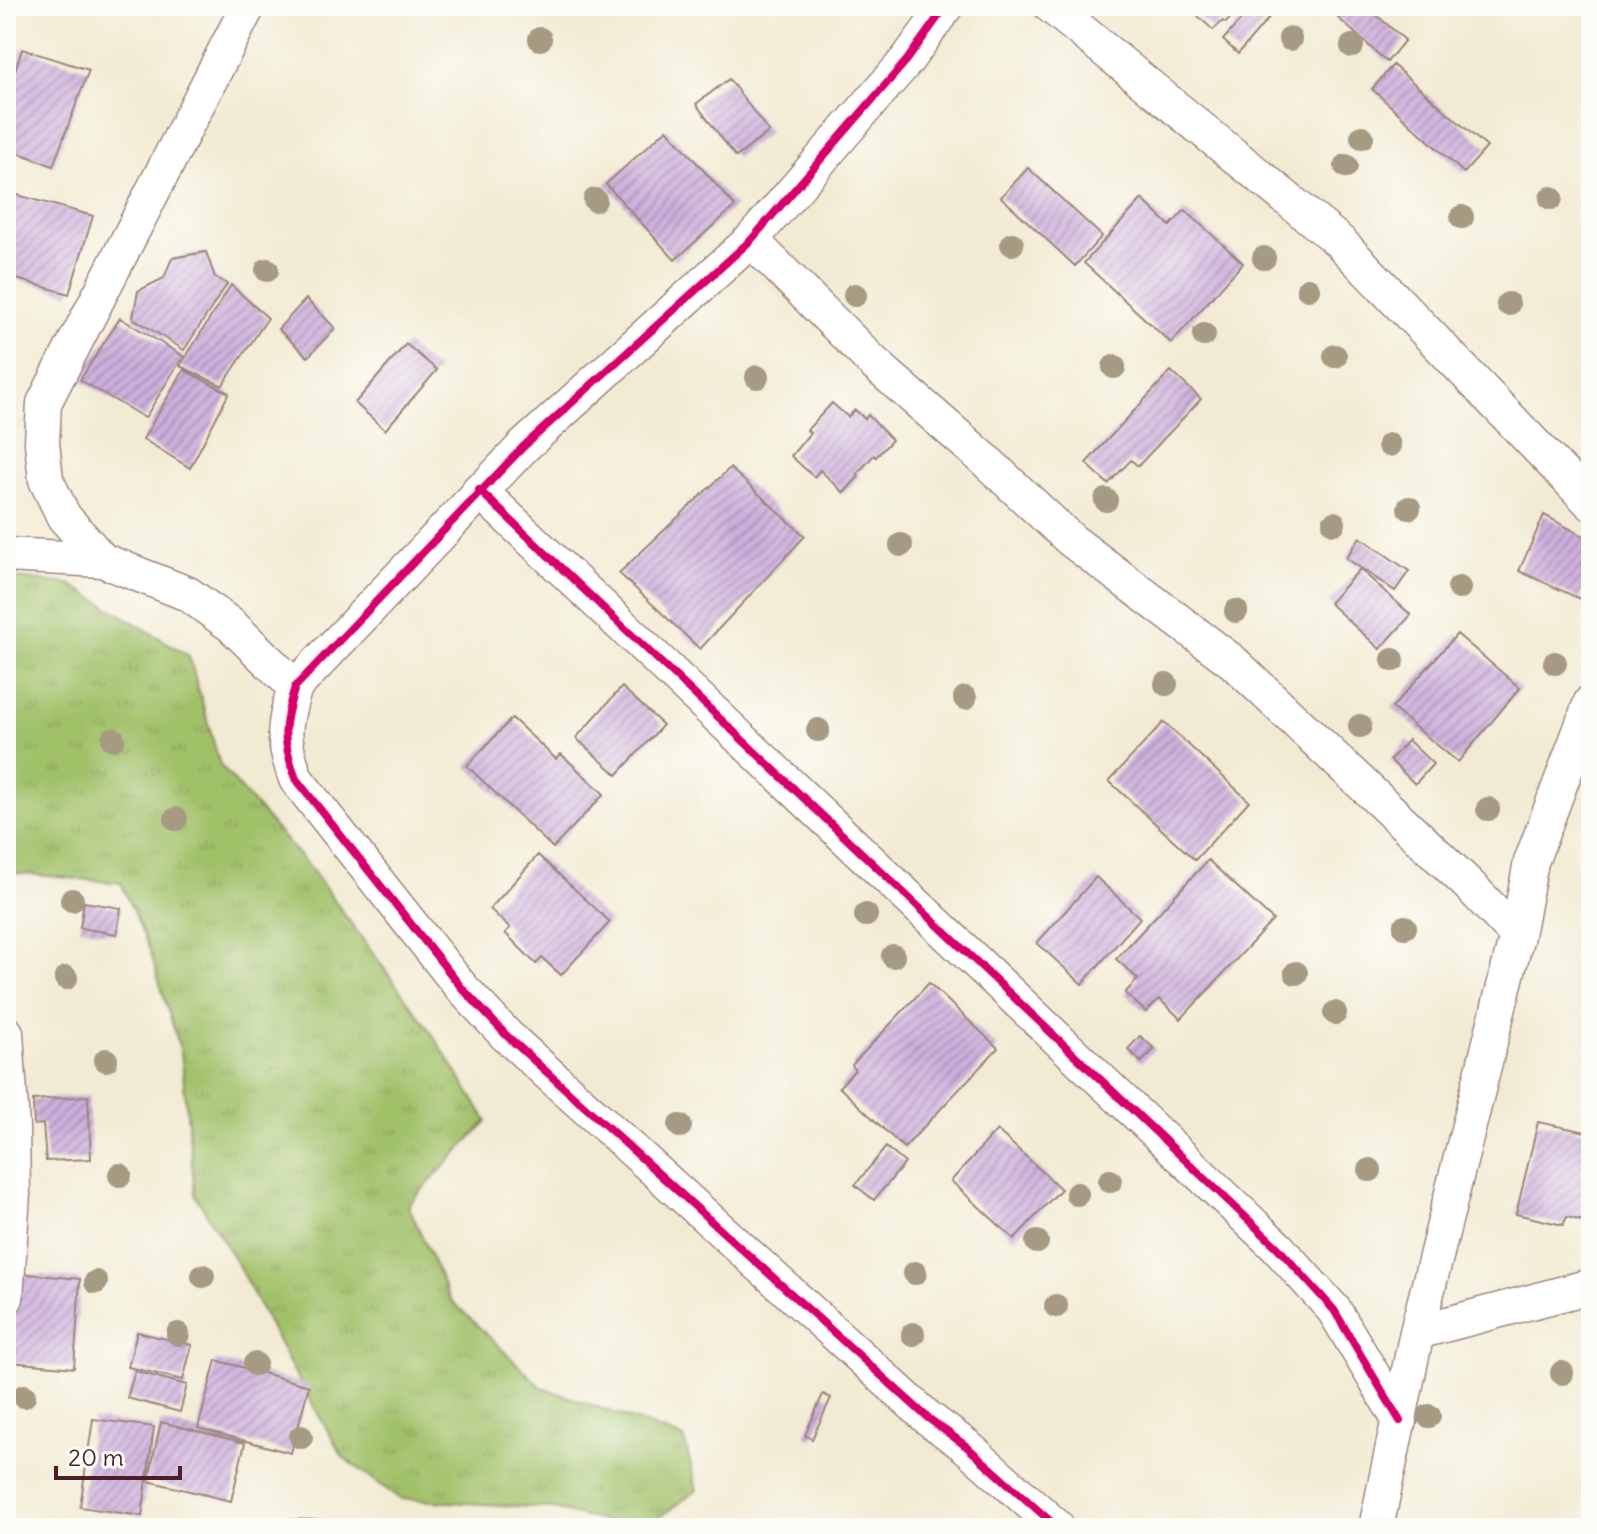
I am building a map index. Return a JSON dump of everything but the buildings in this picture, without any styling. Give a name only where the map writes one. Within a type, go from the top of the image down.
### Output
[{"type":"street","points":[[102,560],[64,517],[46,480],[42,443],[44,403],[248,6]]},
{"type":"street","points":[[946,6],[907,60],[751,240],[479,490],[295,687],[284,721],[285,749],[296,779],[461,987],[518,1047],[928,1418],[966,1446],[1058,1528]]},
{"type":"street","points":[[1051,6],[1340,242],[1591,503]]},
{"type":"street","points":[[751,240],[875,364],[1071,540],[1233,662],[1468,884],[1517,935]]},
{"type":"street","points":[[479,490],[1277,1247],[1334,1310],[1400,1421]]},
{"type":"street","points":[[6,555],[102,560],[188,594],[231,625],[295,687]]},
{"type":"street","points":[[1376,1528],[1417,1332],[1517,935],[1531,862],[1591,702]]},
{"type":"street","points":[[6,1033],[13,1194],[6,1298]]},
{"type":"street","points":[[1417,1332],[1591,1286]]},
{"type":"green space","points":[[6,577],[70,584],[189,656],[220,765],[311,869],[433,1035],[487,1121],[408,1205],[450,1299],[541,1387],[684,1438],[697,1490],[645,1528],[632,1528],[549,1508],[400,1499],[343,1457],[239,1267],[195,1195],[181,1052],[149,948],[121,883],[6,872]]},
{"type":"cycle path","points":[[946,6],[907,60],[751,240],[523,447],[295,687],[285,733],[296,779],[461,987],[507,1036],[928,1418],[966,1446],[1058,1528]]},
{"type":"cycle path","points":[[479,490],[1277,1247],[1334,1310],[1400,1421]]}]
